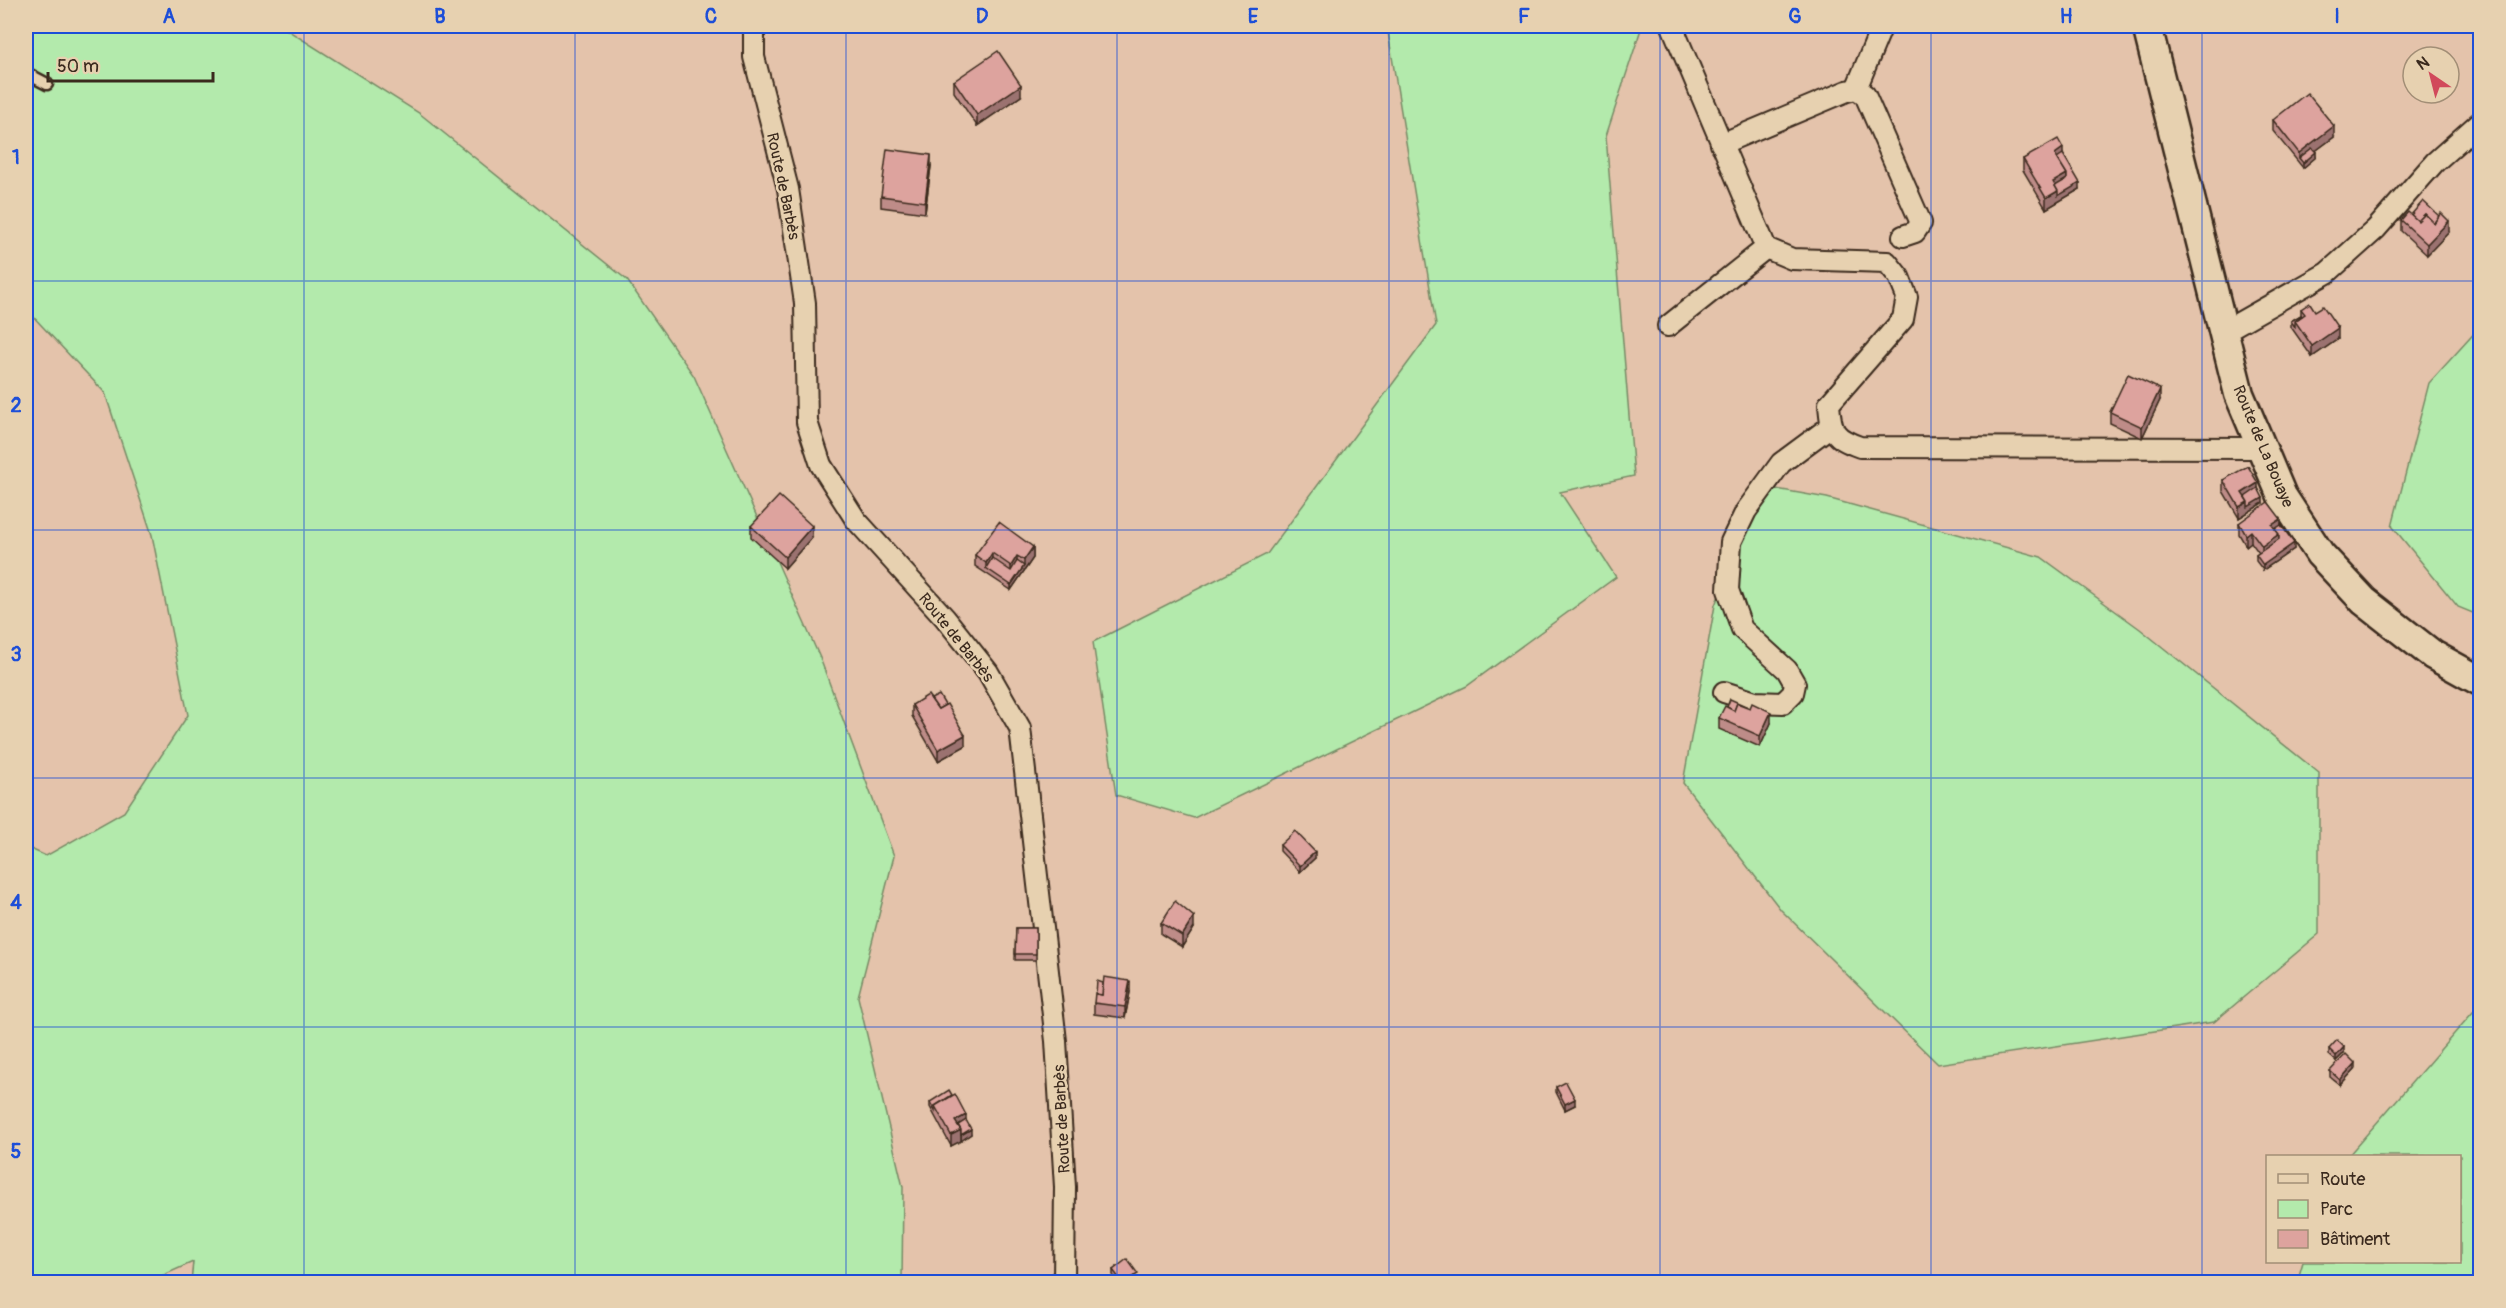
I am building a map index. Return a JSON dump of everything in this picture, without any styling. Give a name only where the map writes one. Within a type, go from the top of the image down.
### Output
[{"type":"main road","name":"Route de La Bouaye","points":[[2147,26],[2239,394],[2282,496],[2320,554],[2364,601],[2433,655],[2481,681]]},
{"type":"street","name":"Route de Barbès","points":[[754,26],[754,57],[788,189],[805,303],[807,422],[821,465],[856,520],[945,618],[988,672],[1020,728],[1056,1041],[1065,1187],[1064,1282]]},
{"type":"street","points":[[1672,26],[1766,248],[1792,259],[1887,262],[1899,277],[1906,297],[1903,319],[1829,404],[1831,426],[1840,440],[1860,447],[2261,448]]},
{"type":"street","points":[[1856,89],[1882,26]]},
{"type":"street","points":[[1721,144],[1856,89]]},
{"type":"street","points":[[1856,89],[1864,95],[1921,223],[1915,232],[1903,236]]},
{"type":"street","points":[[2223,332],[2327,273],[2376,229],[2435,162],[2481,122]]},
{"type":"street","points":[[1668,326],[1766,248]]},
{"type":"street","points":[[1724,692],[1755,702],[1783,703],[1793,693],[1795,684],[1787,670],[1742,629],[1728,591],[1731,542],[1746,511],[1781,463],[1831,426]]},
{"type":"lane","points":[[26,73],[47,84]]},
{"type":"green space","points":[[41,26],[281,26],[419,113],[627,280],[694,376],[820,658],[894,856],[858,997],[903,1187],[902,1282],[191,1282],[193,1262],[148,1282],[26,1282],[26,847],[46,856],[124,812],[188,715],[152,535],[105,393],[26,309],[26,35]]},
{"type":"green space","points":[[1387,26],[1642,26],[1606,136],[1634,476],[1560,492],[1616,577],[1467,686],[1194,818],[1116,795],[1093,642],[1267,554],[1436,325]]},
{"type":"green space","points":[[2480,327],[2480,616],[2458,607],[2392,526],[2429,383]]},
{"type":"green space","points":[[1765,487],[1827,498],[2041,557],[2140,629],[2319,773],[2319,934],[2214,1022],[1938,1064],[1781,910],[1683,783],[1715,605]]},
{"type":"green space","points":[[2480,1004],[2480,1282],[2297,1282],[2303,1263],[2461,1263],[2461,1155],[2349,1155]]},
{"type":"building","points":[[998,51],[1021,85],[977,115],[954,81]]},
{"type":"building","points":[[2307,93],[2334,126],[2299,153],[2273,120]]},
{"type":"building","points":[[2058,139],[2063,148],[2055,154],[2067,174],[2053,182],[2058,191],[2046,198],[2023,159]]},
{"type":"building","points":[[2312,148],[2316,152],[2303,163],[2299,158]]},
{"type":"building","points":[[887,149],[931,155],[925,202],[881,196]]},
{"type":"building","points":[[2063,154],[2080,183],[2058,196],[2055,186],[2067,179],[2067,174],[2057,158]]},
{"type":"building","points":[[2423,201],[2439,216],[2434,223],[2425,214],[2418,221],[2411,215]]},
{"type":"building","points":[[2408,212],[2418,221],[2425,214],[2434,223],[2441,213],[2449,221],[2427,244],[2401,220]]},
{"type":"building","points":[[2310,303],[2315,311],[2323,306],[2338,328],[2312,346],[2295,321],[2305,314],[2301,309]]},
{"type":"building","points":[[2301,315],[2295,321],[2295,327],[2291,321]]},
{"type":"building","points":[[2128,374],[2160,389],[2142,427],[2110,412]]},
{"type":"building","points":[[2248,466],[2258,483],[2242,493],[2248,502],[2239,507],[2223,480]]},
{"type":"building","points":[[2258,488],[2263,498],[2248,507],[2245,497]]},
{"type":"building","points":[[779,496],[812,526],[785,557],[751,526]]},
{"type":"building","points":[[2268,502],[2281,519],[2272,525],[2279,534],[2262,546],[2251,531],[2246,535],[2239,523]]},
{"type":"building","points":[[999,522],[1033,547],[1024,560],[1017,556],[1011,566],[992,553],[986,563],[975,555]]},
{"type":"building","points":[[2281,525],[2294,543],[2263,565],[2256,555],[2279,539],[2279,534],[2275,529]]},
{"type":"building","points":[[992,558],[1011,571],[1017,561],[1024,566],[1011,585],[986,568]]},
{"type":"building","points":[[928,695],[938,709],[947,704],[965,735],[938,750],[912,705]]},
{"type":"building","points":[[939,695],[945,705],[938,709],[931,699]]},
{"type":"building","points":[[1730,699],[1750,708],[1737,703],[1734,711],[1727,707]]},
{"type":"building","points":[[1737,703],[1750,708],[1752,703],[1771,712],[1760,736],[1719,718],[1725,706],[1734,711]]},
{"type":"building","points":[[1295,831],[1315,852],[1300,866],[1280,845]]},
{"type":"building","points":[[1175,901],[1194,917],[1182,936],[1161,923]]},
{"type":"building","points":[[1016,928],[1036,928],[1036,954],[1015,954]]},
{"type":"building","points":[[1104,977],[1130,981],[1125,1007],[1094,1003],[1095,993],[1102,995]]},
{"type":"building","points":[[1097,981],[1103,983],[1102,995],[1096,994]]},
{"type":"building","points":[[2337,1040],[2344,1047],[2336,1056],[2329,1049]]},
{"type":"building","points":[[2346,1054],[2355,1063],[2340,1080],[2330,1071]]},
{"type":"building","points":[[1566,1082],[1575,1099],[1565,1104],[1556,1087]]},
{"type":"building","points":[[949,1090],[952,1095],[935,1106],[935,1111],[930,1102]]},
{"type":"building","points":[[955,1094],[966,1115],[955,1121],[961,1130],[951,1135],[935,1106]]},
{"type":"building","points":[[966,1120],[971,1129],[961,1135],[958,1125]]},
{"type":"building","points":[[1127,1259],[1138,1274],[1122,1282],[1113,1270]]},
{"type":"building","points":[[1134,1276],[1138,1282],[1124,1282]]}]
